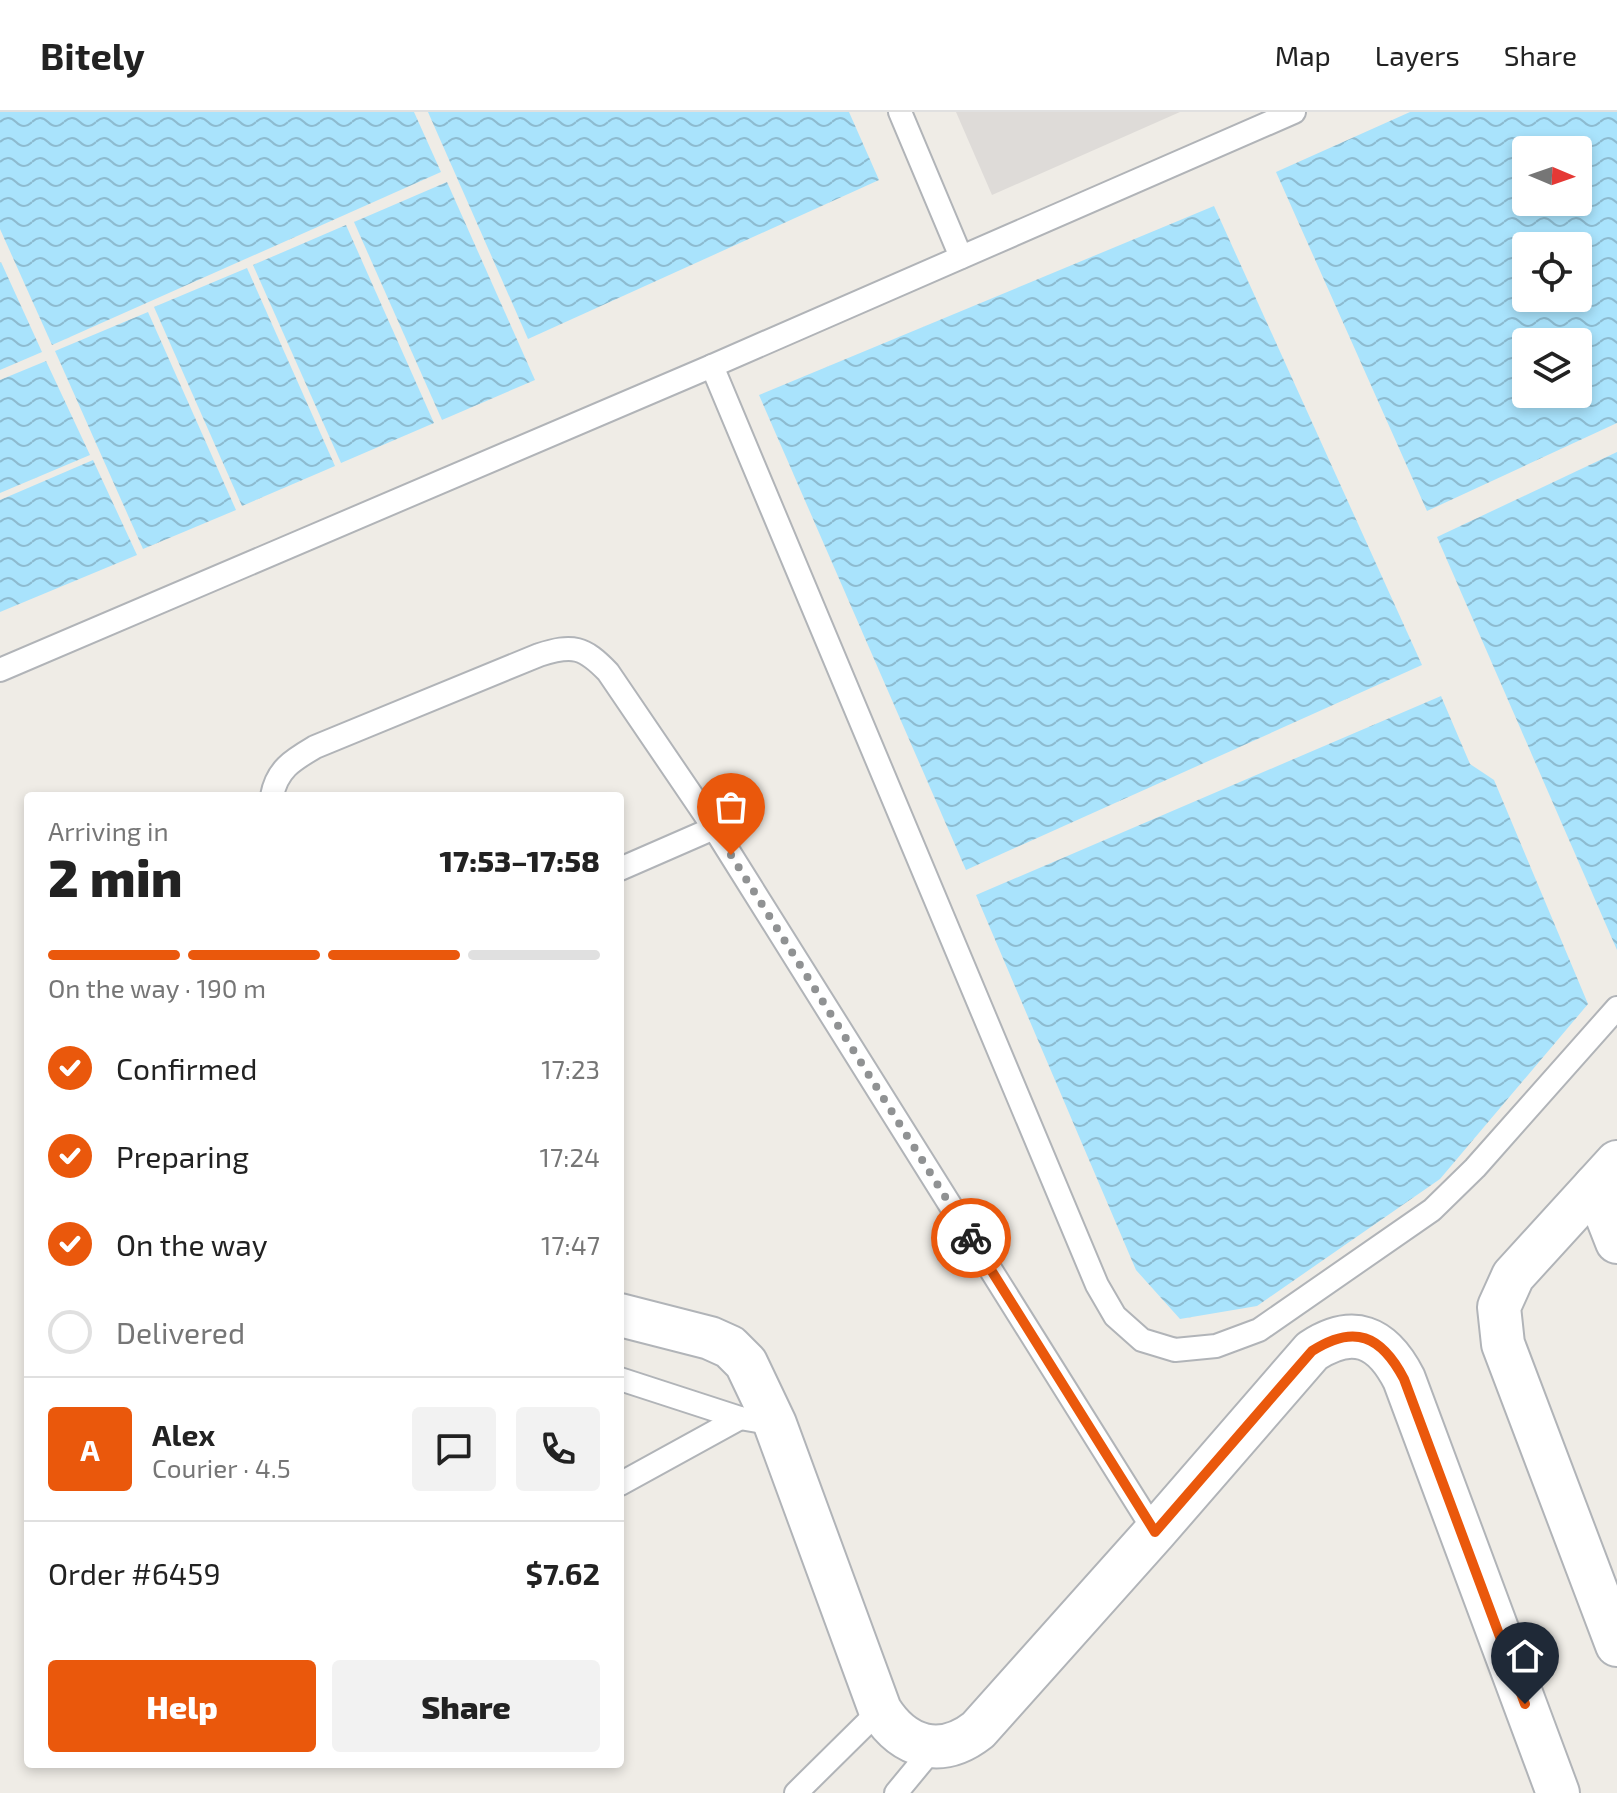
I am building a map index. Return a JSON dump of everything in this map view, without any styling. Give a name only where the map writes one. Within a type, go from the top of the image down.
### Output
[{"type":"street","points":[[1606,1174],[1617,1242]]},
{"type":"street","points":[[1606,1174],[1513,1276],[1499,1307],[1503,1344],[1617,1645]]},
{"type":"street","points":[[624,1316],[683,1329],[730,1347],[746,1363],[758,1421],[880,1710],[890,1726],[903,1737],[934,1747],[964,1740],[978,1730],[1312,1351],[1339,1336],[1357,1335],[1384,1349],[1404,1379],[1558,1793]]},
{"type":"lane","points":[[900,112],[961,257]]},
{"type":"lane","points":[[0,670],[712,366],[1294,112]]},
{"type":"lane","points":[[712,366],[1097,1285],[1115,1316],[1142,1340],[1175,1350],[1216,1346],[1259,1330],[1344,1272],[1442,1199],[1475,1168],[1617,1008]]},
{"type":"lane","points":[[273,792],[275,781],[284,767],[315,747],[539,655],[574,648],[593,656],[608,672],[714,828],[1155,1532]]},
{"type":"lane","points":[[624,867],[714,828]]},
{"type":"lane","points":[[624,1380],[758,1421]]},
{"type":"lane","points":[[624,1482],[758,1421]]},
{"type":"lane","points":[[796,1793],[880,1710]]},
{"type":"lane","points":[[896,1793],[934,1747]]},
{"type":"shaded area","points":[[956,112],[1180,112],[992,195]]},
{"type":"water","points":[[0,112],[414,112],[441,172],[52,345],[0,229]]},
{"type":"water","points":[[428,112],[849,112],[879,180],[528,339]]},
{"type":"water","points":[[1410,112],[1617,112],[1617,423],[1427,511],[1276,172]]},
{"type":"water","points":[[447,182],[535,380],[442,420],[354,222]]},
{"type":"water","points":[[1214,206],[1422,665],[966,870],[759,395]]},
{"type":"water","points":[[346,225],[434,423],[341,463],[253,265]]},
{"type":"water","points":[[0,263],[42,352],[0,370]]},
{"type":"water","points":[[247,268],[335,466],[242,506],[154,307]]},
{"type":"water","points":[[148,312],[236,510],[143,549],[55,351]]},
{"type":"water","points":[[46,361],[90,455],[0,493],[0,380]]},
{"type":"water","points":[[1617,452],[1617,950],[1437,537]]},
{"type":"water","points":[[93,460],[137,555],[0,612],[0,500]]},
{"type":"water","points":[[1441,696],[1470,764],[1494,780],[1588,1004],[1440,1179],[1257,1306],[1180,1319],[1136,1270],[976,895]]},
{"type":"way so far","points":[[731,855],[971,1238]]},
{"type":"route","points":[[971,1238],[1155,1532],[1312,1351],[1339,1336],[1357,1335],[1384,1349],[1404,1379],[1525,1704]]}]
